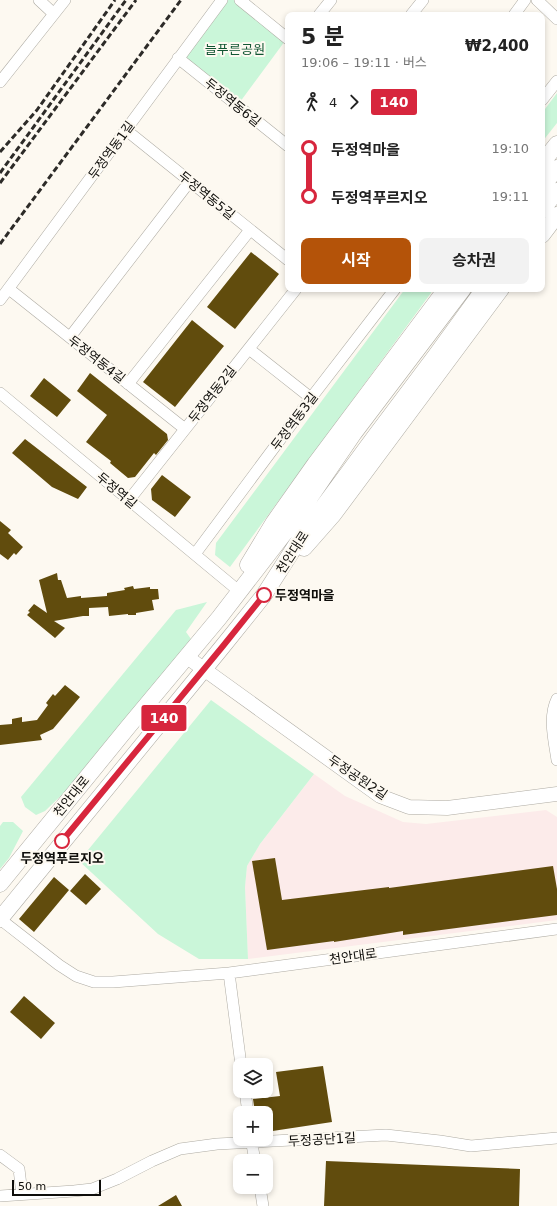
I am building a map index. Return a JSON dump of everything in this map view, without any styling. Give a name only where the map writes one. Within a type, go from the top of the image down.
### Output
[{"type":"main road","points":[[545,159],[557,144]]},
{"type":"main road","points":[[545,183],[557,168]]},
{"type":"main road","points":[[545,206],[557,191]]},
{"type":"main road","points":[[545,231],[557,215]]},
{"type":"main road","points":[[220,618],[234,587],[274,522],[315,464],[444,292]]},
{"type":"main road","name":"천안대로","points":[[0,884],[220,618],[296,518],[354,433],[461,292]]},
{"type":"main road","name":"천안대로","points":[[0,919],[264,595],[303,534],[482,292]]},
{"type":"main road","points":[[264,595],[333,515],[499,292]]},
{"type":"street","points":[[39,0],[54,14]]},
{"type":"street","points":[[0,82],[65,0]]},
{"type":"street","name":"두정역동1길","points":[[0,300],[222,0]]},
{"type":"street","points":[[240,0],[285,36]]},
{"type":"street","points":[[321,12],[331,0]]},
{"type":"street","points":[[413,12],[423,0]]},
{"type":"street","points":[[516,12],[525,0]]},
{"type":"street","points":[[537,0],[557,19]]},
{"type":"street","name":"두정역동6길","points":[[178,58],[285,144]]},
{"type":"street","points":[[545,96],[557,81]]},
{"type":"street","name":"두정역동5길","points":[[126,130],[285,258]]},
{"type":"street","points":[[70,338],[190,181]]},
{"type":"street","points":[[128,384],[250,230]]},
{"type":"street","name":"두정역동4길","points":[[8,289],[185,429]]},
{"type":"street","name":"두정역동2길","points":[[129,500],[294,292]]},
{"type":"street","name":"두정역동3길","points":[[195,554],[311,398],[393,292]]},
{"type":"street","points":[[249,349],[311,398]]},
{"type":"street","name":"두정역길","points":[[0,393],[234,587]]},
{"type":"street","name":"두정공원2길","points":[[187,657],[380,796],[409,807],[447,808],[557,794]]},
{"type":"street","points":[[557,699],[554,706],[553,727],[557,760]]},
{"type":"street","name":"천안대로","points":[[0,919],[59,965],[76,976],[94,982],[113,982],[229,972],[557,929]]},
{"type":"street","points":[[229,972],[240,1058]]},
{"type":"street","name":"두정공단1길","points":[[273,1140],[386,1135],[471,1146],[557,1138]]},
{"type":"street","name":"두정공단1길","points":[[0,1196],[74,1192],[92,1189],[118,1179],[152,1161],[180,1149],[233,1143]]},
{"type":"street","points":[[0,1155],[20,1169],[22,1194]]},
{"type":"street","points":[[261,1194],[263,1206]]},
{"type":"shaded area","points":[[314,774],[345,796],[403,822],[426,824],[546,810],[557,817],[557,920],[248,959],[245,887],[247,866],[260,844]]},
{"type":"green space","name":"늘푸른공원","points":[[227,0],[235,0],[285,41],[240,102],[184,57]]},
{"type":"green space","points":[[557,93],[557,123],[545,138],[545,109]]},
{"type":"green space","points":[[403,292],[431,292],[230,567],[215,555],[216,543]]},
{"type":"green space","points":[[207,602],[186,632],[191,639],[71,786],[45,811],[36,815],[25,807],[21,797],[176,610]]},
{"type":"green space","points":[[211,700],[314,774],[260,844],[247,866],[245,887],[248,959],[199,959],[158,934],[79,861]]},
{"type":"green space","points":[[3,822],[13,822],[23,831],[9,858],[0,869],[0,826]]},
{"type":"building","points":[[251,252],[279,274],[235,329],[207,307]]},
{"type":"building","points":[[192,320],[224,346],[175,407],[143,382]]},
{"type":"building","points":[[90,373],[167,434],[168,440],[156,455],[154,453],[135,477],[128,478],[110,463],[111,461],[86,442],[107,415],[77,391]]},
{"type":"building","points":[[44,378],[71,400],[57,417],[30,396]]},
{"type":"building","points":[[25,439],[87,487],[78,499],[52,487],[12,453]]},
{"type":"building","points":[[162,475],[191,497],[175,517],[152,500],[151,489]]},
{"type":"building","points":[[0,521],[11,530],[8,533],[23,547],[16,555],[14,553],[8,560],[0,554]]},
{"type":"building","points":[[57,573],[58,580],[61,580],[67,598],[81,596],[81,598],[107,596],[107,593],[125,590],[124,588],[133,586],[134,589],[150,587],[150,589],[158,589],[159,599],[152,600],[154,610],[136,613],[136,615],[128,614],[109,616],[108,607],[89,608],[89,616],[54,621],[65,628],[55,638],[27,615],[30,612],[28,611],[34,604],[47,613],[39,580]]},
{"type":"building","points":[[65,685],[80,697],[53,729],[40,735],[42,740],[0,745],[0,725],[12,724],[12,719],[22,717],[22,722],[37,720],[48,705],[46,703],[53,694],[55,696]]},
{"type":"building","points":[[275,858],[282,900],[389,888],[553,866],[557,889],[557,915],[403,935],[403,931],[334,942],[267,950],[252,861]]},
{"type":"building","points":[[85,874],[101,889],[86,905],[70,891]]},
{"type":"building","points":[[54,877],[69,890],[34,932],[19,919]]},
{"type":"building","points":[[24,996],[55,1023],[41,1039],[10,1012]]},
{"type":"building","points":[[323,1066],[332,1122],[273,1131],[273,1106],[254,1106],[253,1099],[273,1098],[280,1096],[276,1072]]},
{"type":"building","points":[[326,1161],[520,1169],[519,1206],[324,1206]]},
{"type":"building","points":[[176,1195],[182,1206],[158,1206]]},
{"type":"railway","points":[[0,152],[37,110],[115,0]]},
{"type":"railway","points":[[0,173],[126,0]]},
{"type":"railway","points":[[0,183],[136,0]]},
{"type":"railway","points":[[0,244],[181,0]]},
{"type":"bus line","name":"140","points":[[62,841],[264,595]]},
{"type":"place","name":"두정역마을","points":[[264,595]]},
{"type":"place","name":"두정역푸르지오","points":[[62,841]]}]
